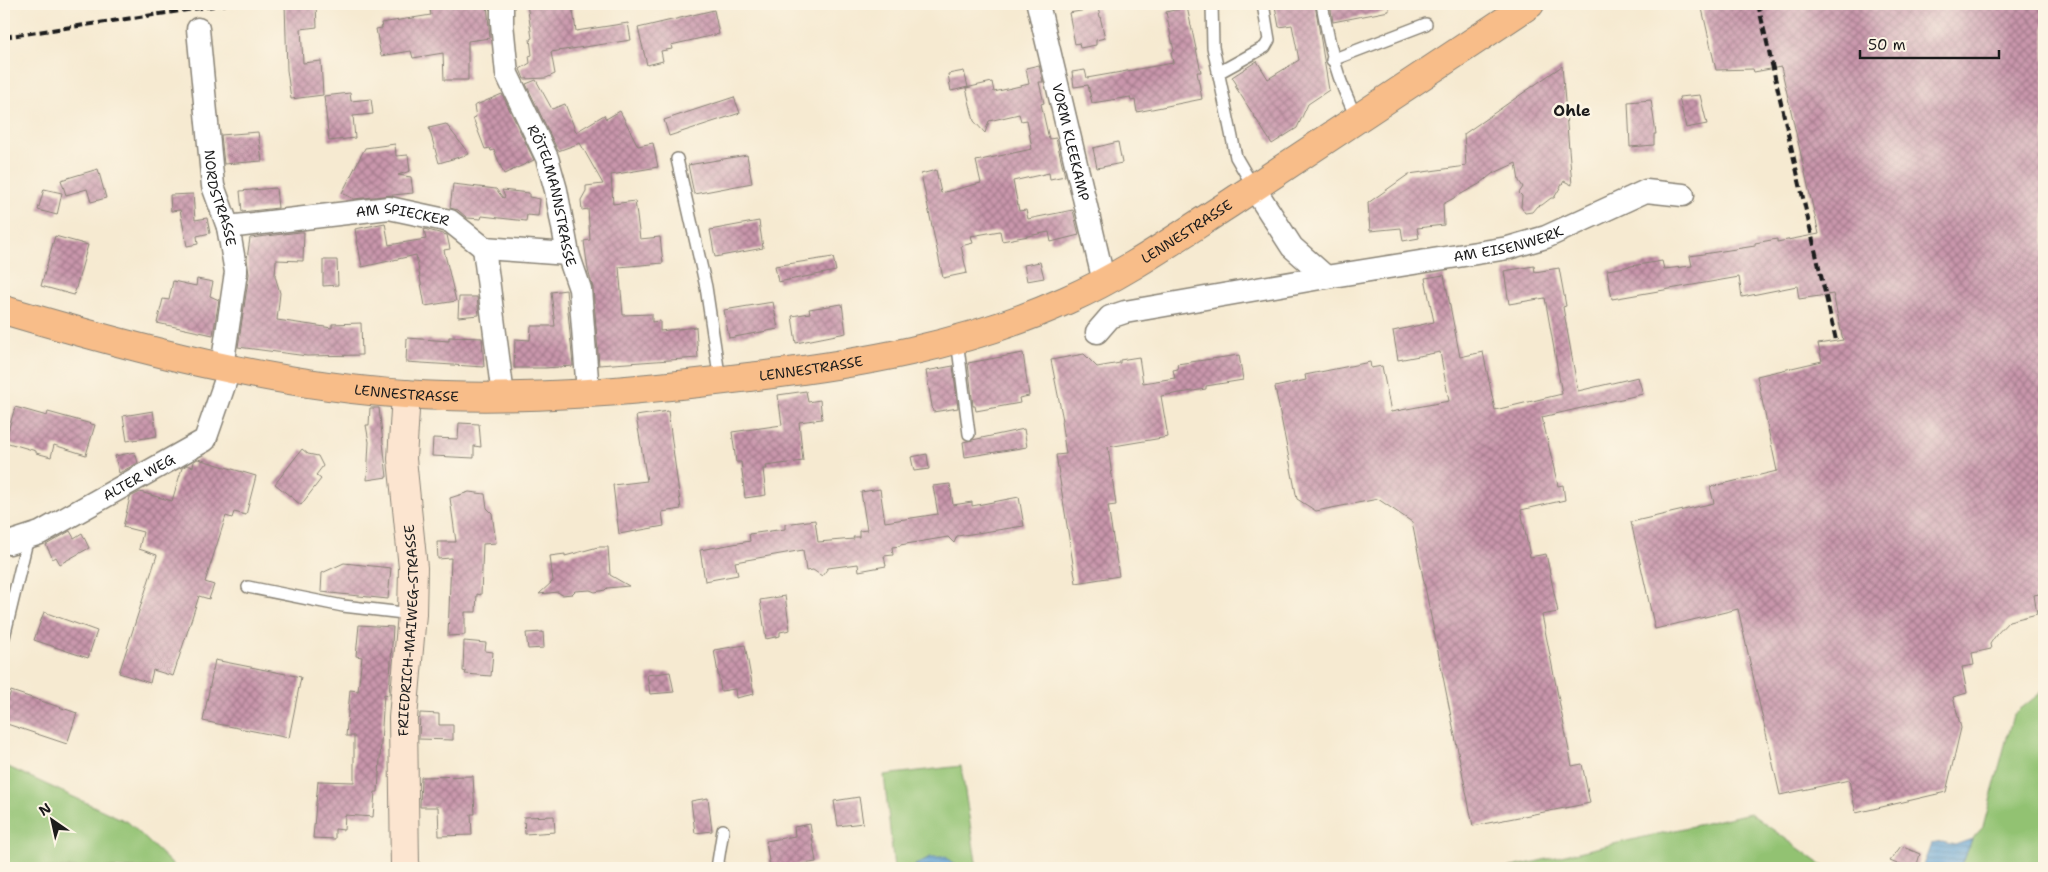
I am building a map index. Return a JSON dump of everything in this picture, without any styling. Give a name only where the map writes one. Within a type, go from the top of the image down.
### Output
[{"type":"main road","name":"LENNESTRASSE","points":[[4,310],[100,338],[226,368],[363,390],[406,394],[503,396],[588,392],[720,381],[859,363],[900,355],[1009,324],[1067,300],[1104,282],[1254,188],[1530,4]]},
{"type":"street","name":"RÖTELMANNSTRASSE","points":[[502,4],[507,74],[547,158],[556,190],[568,254],[580,289],[588,392]]},
{"type":"street","name":"VORM KLEEKAMP","points":[[1038,4],[1104,282]]},
{"type":"street","name":"NORDSTRASSE","points":[[198,29],[214,186],[228,227],[236,272],[226,368]]},
{"type":"street","points":[[1254,188],[1292,247],[1326,277]]},
{"type":"street","name":"AM EISENWERK","points":[[1097,332],[1110,317],[1125,312],[1508,248],[1546,236],[1646,190],[1683,195]]},
{"type":"street","name":"AM SPIECKER","points":[[228,227],[389,208],[450,221],[484,248]]},
{"type":"street","points":[[503,396],[484,248],[568,254]]},
{"type":"street","name":"ALTER WEG","points":[[4,542],[9,543],[40,533],[205,440],[226,368]]},
{"type":"street","name":"FRIEDRICH-MAIWEG-STRASSE","points":[[405,868],[403,718],[412,614],[413,568],[402,459],[406,394]]},
{"type":"lane","points":[[1212,4],[1213,47],[1236,157],[1254,188]]},
{"type":"lane","points":[[1218,72],[1265,47],[1269,40],[1263,4]]},
{"type":"lane","points":[[1322,4],[1332,60],[1344,94],[1357,118]]},
{"type":"lane","points":[[1332,60],[1426,24]]},
{"type":"lane","points":[[677,158],[706,287],[720,381]]},
{"type":"lane","points":[[956,340],[969,434]]},
{"type":"lane","points":[[4,638],[28,536]]},
{"type":"lane","points":[[248,587],[343,606],[412,614]]},
{"type":"lane","points":[[717,868],[723,830]]},
{"type":"green space","points":[[2044,690],[2044,868],[1961,868],[1972,839],[1983,827],[2013,715]]},
{"type":"green space","points":[[4,765],[128,822],[176,868],[4,868]]},
{"type":"green space","points":[[961,766],[977,868],[894,868],[884,775]]},
{"type":"green space","points":[[1750,813],[1826,868],[1508,868]]},
{"type":"water","points":[[1972,839],[1961,868],[1922,868],[1931,844],[1942,842],[1955,845]]},
{"type":"water","points":[[930,857],[946,857],[958,868],[915,868],[915,865]]},
{"type":"building","points":[[285,4],[316,4],[317,27],[301,29],[303,63],[321,61],[323,95],[291,99],[287,70]]},
{"type":"building","points":[[429,4],[487,4],[490,38],[468,41],[468,80],[444,80],[443,53],[413,58],[411,51],[381,56],[376,29],[382,28],[381,23],[431,15]]},
{"type":"building","points":[[527,4],[572,4],[576,31],[628,23],[631,40],[551,52],[555,74],[546,78],[524,79],[520,69],[530,63],[529,56],[532,55],[530,39],[532,38]]},
{"type":"building","points":[[1315,4],[1329,90],[1308,104],[1297,128],[1272,144],[1235,86],[1237,85],[1232,77],[1257,61],[1268,79],[1299,60],[1292,25],[1279,27],[1275,6]]},
{"type":"building","points":[[1330,4],[1389,4],[1389,11],[1333,22]]},
{"type":"building","points":[[1701,4],[2044,4],[2044,593],[2034,595],[2037,614],[2009,621],[1990,644],[1991,649],[1972,653],[1974,665],[1962,667],[1967,693],[1953,697],[1961,728],[1946,792],[1856,813],[1849,780],[1780,795],[1738,609],[1655,629],[1631,522],[1714,503],[1710,487],[1777,471],[1757,376],[1822,361],[1818,344],[1843,340],[1833,294],[1799,299],[1797,286],[1742,297],[1739,277],[1612,299],[1607,270],[1662,261],[1664,269],[1692,266],[1690,256],[1755,246],[1755,243],[1777,239],[1777,242],[1819,234],[1781,67],[1754,72],[1753,69],[1716,70]]},
{"type":"building","points":[[1187,7],[1201,72],[1197,72],[1202,99],[1137,112],[1135,100],[1131,101],[1130,97],[1092,103],[1088,85],[1074,87],[1072,72],[1085,70],[1087,78],[1173,63],[1171,52],[1174,51],[1166,12]]},
{"type":"building","points":[[1098,8],[1105,38],[1096,40],[1096,45],[1080,48],[1079,43],[1075,44],[1069,13]]},
{"type":"building","points":[[714,10],[719,34],[671,45],[672,49],[661,51],[663,61],[647,65],[638,28]]},
{"type":"building","points":[[1039,65],[1043,82],[1039,82],[1044,103],[1041,104],[1049,139],[1056,138],[1065,176],[1050,179],[1049,173],[1013,181],[1019,211],[1026,210],[1028,219],[1073,210],[1079,235],[1051,242],[1049,232],[1002,241],[1000,231],[971,236],[973,243],[961,246],[967,273],[943,278],[921,174],[936,170],[941,193],[981,183],[976,161],[1032,149],[1027,120],[1021,121],[1019,114],[989,121],[985,133],[974,121],[966,88],[992,82],[994,92],[1029,84],[1026,68]]},
{"type":"building","points":[[1562,66],[1572,185],[1564,181],[1554,198],[1537,206],[1532,212],[1525,213],[1521,207],[1522,196],[1519,193],[1523,187],[1519,181],[1516,163],[1492,174],[1481,183],[1443,204],[1444,225],[1417,228],[1419,238],[1403,241],[1401,228],[1370,231],[1368,203],[1409,174],[1466,166],[1464,134]]},
{"type":"building","points":[[964,71],[968,87],[951,91],[948,74]]},
{"type":"building","points":[[536,80],[552,109],[565,104],[576,132],[604,115],[606,119],[620,111],[638,146],[653,143],[658,167],[611,175],[613,204],[635,201],[640,239],[660,237],[663,263],[619,267],[623,315],[652,314],[652,322],[660,321],[660,331],[696,327],[698,358],[599,365],[593,288],[588,270],[584,241],[590,240],[588,209],[582,210],[581,200],[586,191],[586,186],[603,184],[580,143],[558,151],[526,84]]},
{"type":"building","points":[[350,93],[351,101],[371,99],[373,114],[353,116],[355,138],[329,141],[324,96]]},
{"type":"building","points":[[502,94],[534,160],[504,174],[494,150],[491,151],[490,148],[485,149],[473,118],[476,117],[474,106]]},
{"type":"building","points":[[1700,95],[1707,124],[1686,128],[1679,97]]},
{"type":"building","points":[[734,97],[740,113],[669,136],[664,120]]},
{"type":"building","points":[[1651,100],[1656,134],[1654,134],[1654,145],[1630,147],[1628,102]]},
{"type":"building","points":[[446,124],[469,154],[439,163],[429,128]]},
{"type":"building","points":[[258,132],[262,161],[224,164],[221,135]]},
{"type":"building","points":[[1118,142],[1122,163],[1097,168],[1093,148]]},
{"type":"building","points":[[395,144],[396,156],[408,155],[410,171],[398,175],[411,177],[413,193],[354,199],[342,193],[365,148]]},
{"type":"building","points":[[747,155],[752,183],[694,194],[688,165]]},
{"type":"building","points":[[98,169],[106,198],[91,202],[87,189],[66,195],[61,180]]},
{"type":"building","points":[[453,184],[496,189],[503,198],[505,197],[502,190],[529,193],[529,197],[540,199],[538,216],[527,215],[526,221],[482,216],[481,219],[467,218],[458,210],[450,208]]},
{"type":"building","points":[[276,188],[278,208],[242,212],[240,191]]},
{"type":"building","points":[[44,189],[62,193],[57,215],[38,210]]},
{"type":"building","points":[[193,194],[195,220],[207,218],[210,233],[197,236],[198,244],[187,246],[180,210],[171,211],[170,195]]},
{"type":"building","points":[[759,221],[763,248],[715,257],[710,230]]},
{"type":"building","points":[[385,223],[389,245],[426,239],[424,229],[447,235],[450,249],[444,250],[456,301],[425,306],[416,255],[362,267],[355,229]]},
{"type":"building","points":[[304,232],[303,261],[276,260],[275,276],[280,293],[277,320],[332,328],[332,324],[361,323],[362,355],[307,356],[238,347],[249,274],[247,259],[250,238]]},
{"type":"building","points":[[55,236],[88,245],[74,295],[41,286]]},
{"type":"building","points":[[833,257],[836,271],[778,282],[775,266]]},
{"type":"building","points":[[323,260],[337,260],[338,285],[323,286]]},
{"type":"building","points":[[1040,262],[1044,278],[1027,281],[1024,265]]},
{"type":"building","points":[[1534,266],[1535,272],[1559,268],[1566,306],[1563,307],[1578,391],[1638,377],[1643,394],[1542,417],[1558,486],[1563,485],[1565,500],[1521,510],[1530,557],[1546,554],[1558,612],[1542,615],[1572,766],[1582,764],[1590,803],[1473,826],[1412,522],[1378,499],[1316,511],[1297,499],[1275,387],[1306,380],[1305,375],[1370,362],[1371,368],[1382,366],[1391,412],[1449,401],[1440,352],[1398,360],[1393,331],[1434,322],[1425,278],[1444,275],[1460,357],[1483,352],[1495,410],[1562,394],[1545,298],[1509,304],[1504,271]]},
{"type":"building","points":[[197,279],[213,282],[210,296],[219,300],[213,335],[157,323],[163,299],[169,300],[173,281],[196,286]]},
{"type":"building","points":[[566,290],[573,366],[514,368],[515,339],[530,340],[531,326],[555,326],[551,292]]},
{"type":"building","points":[[459,297],[477,297],[479,315],[458,317]]},
{"type":"building","points":[[773,302],[778,329],[729,338],[724,310]]},
{"type":"building","points":[[842,304],[846,333],[796,343],[792,316],[810,313],[809,309]]},
{"type":"building","points":[[449,337],[482,338],[484,367],[406,362],[407,338],[449,341]]},
{"type":"building","points":[[1023,353],[1029,396],[1019,398],[1020,403],[976,411],[975,406],[973,406],[968,363]]},
{"type":"building","points":[[1084,354],[1097,367],[1139,357],[1143,383],[1175,378],[1173,370],[1178,369],[1177,364],[1239,355],[1243,380],[1206,386],[1206,389],[1161,396],[1168,437],[1108,447],[1116,505],[1108,506],[1119,576],[1076,583],[1056,455],[1066,454],[1061,421],[1063,420],[1051,360]]},
{"type":"building","points":[[953,366],[958,408],[933,412],[926,371]]},
{"type":"building","points":[[806,391],[808,402],[820,400],[822,419],[799,422],[803,461],[766,466],[767,469],[763,469],[766,495],[745,498],[741,462],[736,462],[732,432],[782,425],[778,395]]},
{"type":"building","points":[[15,407],[47,416],[48,412],[95,425],[86,455],[54,445],[51,457],[5,442]]},
{"type":"building","points":[[370,408],[379,408],[387,477],[367,480],[369,442],[366,425],[369,425]]},
{"type":"building","points":[[153,411],[157,436],[127,441],[123,416]]},
{"type":"building","points":[[668,411],[681,509],[662,512],[664,526],[619,534],[613,485],[647,481],[636,416]]},
{"type":"building","points":[[459,423],[479,424],[481,447],[474,446],[474,458],[432,456],[433,438],[458,439]]},
{"type":"building","points":[[1024,429],[1027,447],[965,457],[963,442]]},
{"type":"building","points":[[302,449],[308,454],[318,456],[323,466],[316,475],[321,479],[301,505],[275,484]]},
{"type":"building","points":[[135,452],[138,463],[119,473],[115,456]]},
{"type":"building","points":[[927,454],[929,469],[914,471],[911,457]]},
{"type":"building","points":[[198,459],[256,476],[246,515],[234,512],[232,518],[226,516],[205,582],[214,585],[209,599],[199,596],[173,676],[153,670],[150,683],[119,673],[157,555],[139,549],[143,532],[123,527],[130,497],[140,492],[172,501],[182,468],[187,465],[193,467],[194,461]]},
{"type":"building","points":[[950,484],[953,505],[972,502],[972,506],[1019,497],[1024,526],[957,536],[954,543],[948,537],[892,547],[893,555],[884,556],[886,566],[859,571],[858,564],[828,568],[822,576],[813,570],[806,571],[803,550],[735,562],[738,575],[705,581],[700,550],[750,541],[749,534],[785,529],[785,524],[815,520],[818,542],[854,539],[853,537],[859,537],[859,531],[867,530],[861,492],[880,489],[885,522],[938,514],[933,486]]},
{"type":"building","points":[[469,492],[485,494],[487,508],[492,513],[496,543],[483,544],[481,595],[477,594],[476,612],[465,612],[465,635],[448,636],[451,558],[438,559],[437,542],[456,542],[450,498]]},
{"type":"building","points":[[70,531],[74,538],[82,533],[89,548],[60,564],[56,557],[53,559],[46,545]]},
{"type":"building","points":[[598,547],[608,547],[610,575],[629,586],[607,588],[595,592],[590,590],[575,591],[572,594],[562,595],[558,592],[539,594],[553,581],[550,556],[565,554],[565,556]]},
{"type":"building","points":[[344,563],[391,568],[388,599],[321,592],[322,573]]},
{"type":"building","points":[[785,596],[790,630],[780,632],[780,636],[766,639],[760,600]]},
{"type":"building","points":[[44,612],[97,631],[88,658],[34,640]]},
{"type":"building","points":[[359,625],[393,627],[389,695],[384,694],[378,792],[375,792],[373,817],[345,815],[344,830],[335,829],[335,839],[313,838],[318,781],[354,782],[354,736],[346,736],[350,690],[358,691],[362,657],[356,656]]},
{"type":"building","points":[[543,632],[544,648],[528,649],[526,633]]},
{"type":"building","points":[[464,641],[486,643],[485,651],[493,652],[491,676],[465,674],[466,672],[463,671]]},
{"type":"building","points":[[745,645],[754,694],[736,698],[735,689],[721,691],[714,650]]},
{"type":"building","points":[[215,660],[301,677],[289,738],[203,721]]},
{"type":"building","points":[[670,672],[674,692],[650,694],[647,675]]},
{"type":"building","points":[[11,691],[77,713],[67,744],[4,723],[4,711]]},
{"type":"building","points":[[420,713],[439,714],[439,725],[453,725],[453,740],[419,739]]},
{"type":"building","points":[[473,776],[475,814],[471,814],[472,835],[439,836],[438,807],[420,807],[421,777]]},
{"type":"building","points":[[859,797],[863,823],[838,826],[834,801]]},
{"type":"building","points":[[708,798],[712,831],[695,833],[691,801]]},
{"type":"building","points":[[554,816],[555,832],[525,834],[524,817]]},
{"type":"building","points":[[810,824],[816,862],[784,868],[770,868],[766,841],[795,836],[794,827]]},
{"type":"building","points":[[1901,846],[1920,854],[1916,868],[1907,868],[1890,861]]},
{"type":"railway","points":[[4,37],[227,4]]},
{"type":"railway","points":[[1758,4],[1836,340]]},
{"type":"district","name":"Ohle","points":[[1572,110]]}]
